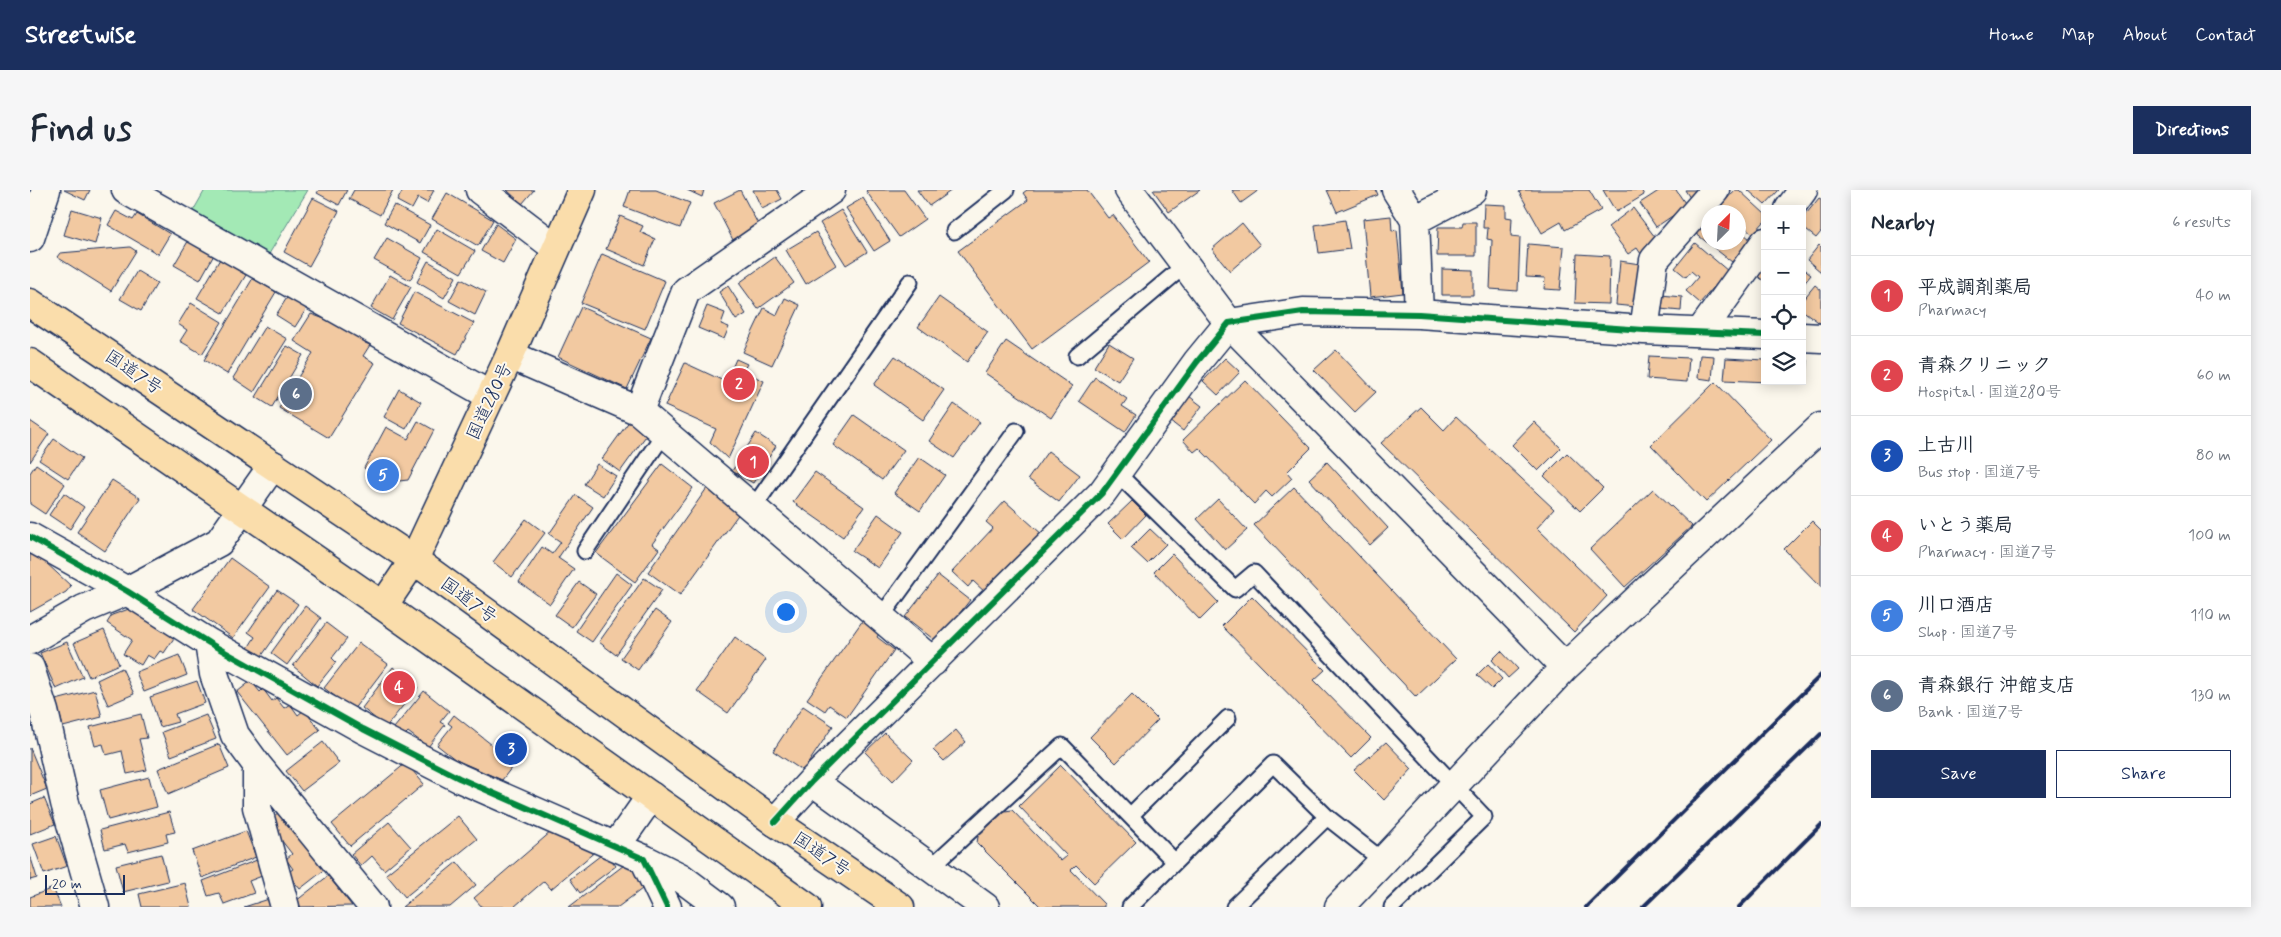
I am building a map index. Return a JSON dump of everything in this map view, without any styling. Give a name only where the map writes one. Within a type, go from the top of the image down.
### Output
[{"type":"highway","name":"国道280号","points":[[383,606],[414,560],[510,355],[582,190]]},
{"type":"highway","name":"国道7号","points":[[30,302],[414,560],[775,822],[900,907]]},
{"type":"highway","points":[[30,363],[383,606],[807,907]]},
{"type":"street","points":[[30,238],[46,190]]},
{"type":"street","points":[[126,190],[491,396]]},
{"type":"street","points":[[480,190],[556,248]]},
{"type":"street","points":[[639,411],[686,291],[831,190]]},
{"type":"street","points":[[1129,190],[1184,266],[1229,323],[1565,667]]},
{"type":"street","points":[[1396,190],[1415,220],[1419,314]]},
{"type":"street","points":[[1415,220],[1472,190]]},
{"type":"street","points":[[1644,330],[1654,260],[1715,190]]},
{"type":"street","points":[[1792,205],[1803,190]]},
{"type":"street","points":[[1702,331],[1761,248]]},
{"type":"street","points":[[775,822],[812,781],[1102,494],[1197,362],[1229,323],[1303,312],[1419,314],[1644,330],[1761,335]]},
{"type":"street","points":[[1806,337],[1821,338]]},
{"type":"street","points":[[510,355],[639,411],[933,662]]},
{"type":"street","points":[[1339,907],[1565,667],[1821,427]]},
{"type":"street","points":[[30,640],[84,609],[127,591],[219,542],[273,465]]},
{"type":"street","points":[[30,538],[127,591],[209,643],[363,729],[451,773],[644,859],[680,878],[720,907]]},
{"type":"street","points":[[209,643],[214,674],[235,735],[257,765],[373,907]]},
{"type":"street","points":[[30,668],[44,711],[65,803],[96,907]]},
{"type":"street","points":[[257,765],[257,808],[286,907]]},
{"type":"street","points":[[812,781],[985,907]]},
{"type":"street","points":[[616,846],[651,796]]},
{"type":"street","points":[[644,859],[658,904]]},
{"type":"lane","points":[[954,231],[1006,190]]},
{"type":"lane","points":[[1076,356],[1184,266]]},
{"type":"lane","points":[[753,508],[910,282]]},
{"type":"lane","points":[[881,617],[1016,431]]},
{"type":"lane","points":[[585,551],[665,432]]},
{"type":"lane","points":[[1117,473],[1236,589],[1254,573],[1484,817],[1392,907]]},
{"type":"lane","points":[[1130,816],[1228,718]]},
{"type":"lane","points":[[930,868],[1062,746],[1175,862]]},
{"type":"lane","points":[[1130,907],[1273,764],[1327,817],[1383,861]]},
{"type":"lane","points":[[1234,907],[1327,817]]},
{"type":"green space","points":[[205,190],[308,190],[269,254],[193,211]]},
{"type":"building","points":[[64,190],[90,190],[85,200]]},
{"type":"building","points":[[319,190],[347,190],[339,205],[317,193]]},
{"type":"building","points":[[354,190],[393,190],[380,215],[349,199]]},
{"type":"building","points":[[403,190],[434,190],[427,203],[418,198],[412,209],[397,201]]},
{"type":"building","points":[[507,190],[534,190],[522,204]]},
{"type":"building","points":[[630,190],[656,190],[690,203],[680,228],[624,207]]},
{"type":"building","points":[[687,190],[704,190],[702,197]]},
{"type":"building","points":[[740,190],[759,226],[733,240],[714,203]]},
{"type":"building","points":[[753,190],[777,190],[782,199],[762,209]]},
{"type":"building","points":[[867,190],[904,190],[925,219],[899,237]]},
{"type":"building","points":[[917,190],[952,190],[929,206]]},
{"type":"building","points":[[1027,190],[1087,190],[1108,218],[1113,215],[1149,262],[1032,349],[958,251],[1028,200],[1023,193]]},
{"type":"building","points":[[1153,190],[1200,190],[1169,212]]},
{"type":"building","points":[[1232,190],[1259,190],[1241,203]]},
{"type":"building","points":[[1327,190],[1376,190],[1378,195],[1337,212]]},
{"type":"building","points":[[1523,190],[1589,190],[1601,210],[1565,230],[1561,222],[1542,233],[1519,192]]},
{"type":"building","points":[[1603,190],[1641,190],[1644,195],[1616,212]]},
{"type":"building","points":[[1660,190],[1676,190],[1687,206],[1656,227],[1640,203]]},
{"type":"building","points":[[1685,190],[1702,190],[1690,198]]},
{"type":"building","points":[[1735,190],[1739,190],[1761,210],[1761,225],[1753,234],[1746,228],[1746,205],[1721,205]]},
{"type":"building","points":[[1748,190],[1779,190],[1765,205]]},
{"type":"building","points":[[447,193],[493,220],[478,246],[432,219]]},
{"type":"building","points":[[313,198],[339,211],[309,266],[284,252]]},
{"type":"building","points":[[863,198],[890,241],[874,251],[846,208]]},
{"type":"building","points":[[1819,198],[1821,199],[1821,232],[1816,238],[1806,230],[1806,214]]},
{"type":"building","points":[[1484,204],[1506,205],[1506,217],[1512,218],[1511,236],[1520,237],[1518,291],[1490,289],[1492,240],[1487,239],[1488,228],[1483,228]]},
{"type":"building","points":[[394,205],[430,225],[420,243],[384,223]]},
{"type":"building","points":[[1633,208],[1658,241],[1641,254],[1637,248],[1628,254],[1608,227]]},
{"type":"building","points":[[72,209],[102,218],[95,244],[64,235]]},
{"type":"building","points":[[841,210],[867,252],[846,265],[820,223]]},
{"type":"building","points":[[116,211],[133,220],[137,214],[170,234],[158,254],[108,225]]},
{"type":"building","points":[[620,216],[643,226],[640,232],[655,239],[644,265],[606,249]]},
{"type":"building","points":[[1391,216],[1392,231],[1397,230],[1403,293],[1370,297],[1363,219]]},
{"type":"building","points":[[1345,220],[1350,249],[1319,253],[1315,225]]},
{"type":"building","points":[[1463,222],[1476,222],[1476,256],[1437,256],[1438,227],[1462,227]]},
{"type":"building","points":[[1242,223],[1260,245],[1230,271],[1212,249]]},
{"type":"building","points":[[496,224],[516,239],[503,263],[481,251]]},
{"type":"building","points":[[1701,226],[1701,238],[1695,233]]},
{"type":"building","points":[[437,229],[475,251],[461,273],[424,252]]},
{"type":"building","points":[[816,232],[836,265],[806,284],[786,250]]},
{"type":"building","points":[[1746,236],[1750,239],[1746,244]]},
{"type":"building","points":[[190,238],[215,253],[200,280],[174,265]]},
{"type":"building","points":[[387,238],[422,258],[410,280],[374,260]]},
{"type":"building","points":[[1695,243],[1728,271],[1700,303],[1686,291],[1698,277],[1691,271],[1686,277],[1675,268]]},
{"type":"building","points":[[1528,244],[1564,247],[1560,290],[1544,289],[1545,278],[1526,277]]},
{"type":"building","points":[[1819,245],[1821,247],[1821,272],[1807,260]]},
{"type":"building","points":[[130,247],[136,251],[111,291],[57,257],[60,253]]},
{"type":"building","points":[[1717,250],[1741,250],[1732,262]]},
{"type":"building","points":[[602,254],[665,281],[645,329],[581,303]]},
{"type":"building","points":[[1577,254],[1610,256],[1609,304],[1575,303]]},
{"type":"building","points":[[775,257],[794,283],[758,309],[739,283]]},
{"type":"building","points":[[220,259],[246,275],[223,313],[197,298]]},
{"type":"building","points":[[428,261],[456,277],[444,298],[417,282]]},
{"type":"building","points":[[1620,261],[1640,264],[1636,307],[1616,305]]},
{"type":"building","points":[[1761,267],[1761,279],[1755,274]]},
{"type":"building","points":[[1442,269],[1473,270],[1473,295],[1442,295]]},
{"type":"building","points":[[137,271],[157,283],[141,311],[120,299]]},
{"type":"building","points":[[1806,271],[1811,275],[1806,281]]},
{"type":"building","points":[[390,275],[411,287],[392,320],[371,308]]},
{"type":"building","points":[[253,278],[276,292],[227,374],[204,360]]},
{"type":"building","points":[[461,279],[486,292],[475,315],[449,301]]},
{"type":"building","points":[[1815,285],[1821,290],[1821,324],[1806,313],[1806,296]]},
{"type":"building","points":[[728,286],[746,314],[736,320],[719,292]]},
{"type":"building","points":[[414,292],[474,323],[457,354],[398,323]]},
{"type":"building","points":[[1661,295],[1682,297],[1681,311],[1660,309]]},
{"type":"building","points":[[288,296],[307,308],[295,327],[276,315]]},
{"type":"building","points":[[939,297],[988,332],[967,362],[918,327]]},
{"type":"building","points":[[785,298],[800,305],[772,365],[743,352],[764,308],[777,315]]},
{"type":"building","points":[[191,303],[222,322],[202,354],[180,341],[187,330],[178,324]]},
{"type":"building","points":[[707,306],[725,313],[721,324],[729,327],[724,339],[698,328]]},
{"type":"building","points":[[581,307],[651,338],[627,389],[558,357]]},
{"type":"building","points":[[311,314],[370,336],[365,343],[370,345],[363,356],[375,363],[329,438],[279,408],[313,353],[294,341]]},
{"type":"building","points":[[265,326],[287,339],[254,392],[233,378]]},
{"type":"building","points":[[1006,341],[1072,386],[1051,418],[985,373]]},
{"type":"building","points":[[1109,343],[1133,358],[1118,381],[1094,367]]},
{"type":"building","points":[[287,346],[303,355],[272,407],[256,397]]},
{"type":"building","points":[[1336,350],[1376,392],[1355,412],[1314,370]]},
{"type":"building","points":[[1700,355],[1714,356],[1712,380],[1698,378]]},
{"type":"building","points":[[895,356],[944,390],[923,420],[874,385]]},
{"type":"building","points":[[1649,356],[1689,358],[1687,382],[1647,379]]},
{"type":"building","points":[[1225,358],[1240,372],[1218,395],[1203,381]]},
{"type":"building","points":[[1726,358],[1761,360],[1761,382],[1724,380]]},
{"type":"building","points":[[736,359],[747,364],[743,371],[764,381],[728,459],[710,442],[716,429],[665,406],[685,363],[726,382]]},
{"type":"building","points":[[1806,360],[1808,360],[1807,381]]},
{"type":"building","points":[[1095,377],[1127,399],[1122,406],[1136,415],[1125,432],[1079,401]]},
{"type":"building","points":[[1245,380],[1311,448],[1287,472],[1292,478],[1272,497],[1266,491],[1254,504],[1199,448],[1194,452],[1183,440]]},
{"type":"building","points":[[1715,382],[1771,440],[1706,502],[1651,445]]},
{"type":"building","points":[[399,389],[421,402],[406,429],[384,417]]},
{"type":"building","points":[[1189,396],[1202,406],[1183,431],[1170,421]]},
{"type":"building","points":[[954,404],[980,422],[954,458],[929,441]]},
{"type":"building","points":[[1421,407],[1444,430],[1456,417],[1554,509],[1537,528],[1607,596],[1574,632],[1381,443]]},
{"type":"building","points":[[854,415],[904,450],[882,480],[833,445]]},
{"type":"building","points":[[630,420],[648,433],[620,472],[602,459]]},
{"type":"building","points":[[30,421],[49,434],[30,462]]},
{"type":"building","points":[[418,421],[434,430],[408,480],[390,482],[364,468],[386,427],[408,439]]},
{"type":"building","points":[[1534,422],[1561,448],[1538,471],[1512,445]]},
{"type":"building","points":[[756,433],[776,446],[753,483],[732,471]]},
{"type":"building","points":[[54,439],[82,458],[68,479],[39,460]]},
{"type":"building","points":[[1048,451],[1080,475],[1059,502],[1028,479]]},
{"type":"building","points":[[1567,453],[1603,488],[1580,511],[1544,476]]},
{"type":"building","points":[[919,457],[945,475],[920,511],[894,493]]},
{"type":"building","points":[[1327,462],[1388,528],[1370,545],[1309,479]]},
{"type":"building","points":[[36,464],[65,484],[45,514],[30,504],[30,473]]},
{"type":"building","points":[[597,464],[616,476],[603,496],[584,484]]},
{"type":"building","points":[[662,464],[693,488],[652,544],[659,549],[635,582],[596,553]]},
{"type":"building","points":[[815,472],[864,507],[843,537],[793,502]]},
{"type":"building","points":[[112,480],[140,498],[105,551],[77,532]]},
{"type":"building","points":[[1294,487],[1456,659],[1416,697],[1254,525]]},
{"type":"building","points":[[707,488],[740,512],[680,595],[648,572]]},
{"type":"building","points":[[1653,489],[1692,526],[1625,587],[1590,549]]},
{"type":"building","points":[[64,493],[84,507],[70,529],[49,515]]},
{"type":"building","points":[[576,495],[593,507],[558,558],[574,569],[550,604],[519,582],[542,547],[552,554],[561,542],[549,534]]},
{"type":"building","points":[[1218,499],[1247,530],[1225,550],[1197,519]]},
{"type":"building","points":[[1005,501],[1044,536],[988,595],[973,581],[968,587],[952,572],[993,528],[986,522]]},
{"type":"building","points":[[1132,501],[1146,515],[1123,539],[1108,524]]},
{"type":"building","points":[[878,514],[903,532],[878,568],[852,551]]},
{"type":"building","points":[[526,519],[545,533],[512,577],[493,562]]},
{"type":"building","points":[[1812,521],[1821,530],[1821,587],[1784,549]]},
{"type":"building","points":[[1150,529],[1166,544],[1147,563],[1131,548]]},
{"type":"building","points":[[30,548],[71,586],[66,592],[30,612]]},
{"type":"building","points":[[1172,554],[1218,602],[1200,620],[1154,572]]},
{"type":"building","points":[[230,558],[270,587],[233,638],[193,609]]},
{"type":"building","points":[[616,573],[632,585],[592,642],[576,631]]},
{"type":"building","points":[[938,575],[970,600],[937,642],[905,617]]},
{"type":"building","points":[[644,578],[662,590],[616,655],[599,642]]},
{"type":"building","points":[[579,582],[596,594],[572,627],[555,615]]},
{"type":"building","points":[[277,590],[298,604],[261,657],[248,648],[255,637],[248,632]]},
{"type":"building","points":[[1252,596],[1325,670],[1314,680],[1371,738],[1351,758],[1222,626]]},
{"type":"building","points":[[305,606],[321,618],[287,665],[271,653]]},
{"type":"building","points":[[129,609],[174,638],[164,653],[160,651],[154,659],[147,655],[141,665],[123,654],[132,640],[107,623],[112,615]]},
{"type":"building","points":[[655,610],[672,622],[638,670],[621,658]]},
{"type":"building","points":[[863,620],[880,632],[877,637],[894,650],[847,717],[829,705],[825,711],[807,699]]},
{"type":"building","points":[[326,623],[347,639],[332,658],[336,662],[317,686],[293,666]]},
{"type":"building","points":[[104,630],[119,664],[89,677],[74,643]]},
{"type":"building","points":[[735,637],[766,660],[728,713],[697,691]]},
{"type":"building","points":[[67,642],[83,677],[56,689],[40,653]]},
{"type":"building","points":[[359,643],[388,664],[353,710],[324,688]]},
{"type":"building","points":[[1501,651],[1518,669],[1508,678],[1492,660]]},
{"type":"building","points":[[179,655],[187,675],[144,692],[136,672]]},
{"type":"building","points":[[1488,664],[1502,679],[1492,689],[1477,675]]},
{"type":"building","points":[[393,667],[418,687],[386,727],[362,708]]},
{"type":"building","points":[[122,668],[134,694],[108,705],[97,680]]},
{"type":"building","points":[[197,681],[205,703],[175,714],[178,722],[160,727],[150,697]]},
{"type":"building","points":[[251,681],[260,692],[263,689],[272,701],[276,698],[284,708],[290,704],[298,715],[304,710],[320,730],[287,755],[237,692]]},
{"type":"building","points":[[95,690],[102,717],[63,727],[56,700]]},
{"type":"building","points":[[424,691],[449,711],[440,722],[445,725],[428,747],[408,732],[404,736],[394,728]]},
{"type":"building","points":[[1132,694],[1158,720],[1116,763],[1090,737]]},
{"type":"building","points":[[803,706],[833,726],[803,771],[773,751]]},
{"type":"building","points":[[141,714],[147,738],[139,739],[147,770],[127,774],[122,751],[106,755],[103,744],[95,746],[90,727]]},
{"type":"building","points":[[206,715],[216,739],[171,756],[162,732]]},
{"type":"building","points":[[454,715],[515,763],[502,780],[456,760],[437,745],[452,726],[448,723]]},
{"type":"building","points":[[956,730],[966,742],[944,761],[933,750]]},
{"type":"building","points":[[885,733],[913,760],[893,781],[865,752]]},
{"type":"building","points":[[323,742],[339,763],[302,791],[286,771]]},
{"type":"building","points":[[1386,742],[1412,769],[1384,800],[1354,770]]},
{"type":"building","points":[[219,744],[229,768],[168,794],[158,769]]},
{"type":"building","points":[[30,748],[47,789],[30,796]]},
{"type":"building","points":[[406,763],[424,784],[350,846],[332,824]]},
{"type":"building","points":[[1061,765],[1136,842],[1094,883],[1076,865],[1071,870],[1104,904],[1104,907],[1041,907],[977,843],[979,830],[998,812],[1012,810],[1061,861],[1067,856],[1019,806]]},
{"type":"building","points":[[149,777],[157,807],[108,820],[100,790]]},
{"type":"building","points":[[44,798],[55,824],[30,834],[30,804]]},
{"type":"building","points":[[282,810],[327,868],[300,889],[287,873],[293,869],[286,859],[292,854],[275,832],[279,829],[271,818]]},
{"type":"building","points":[[169,812],[175,832],[166,834],[168,842],[128,852],[125,844],[105,849],[100,830]]},
{"type":"building","points":[[458,816],[477,839],[405,897],[386,874]]},
{"type":"building","points":[[389,822],[411,847],[384,870],[372,856],[361,866],[351,854]]},
{"type":"building","points":[[246,831],[256,857],[202,878],[192,851]]},
{"type":"building","points":[[552,831],[597,850],[551,889],[544,881],[514,907],[482,907],[474,898]]},
{"type":"building","points":[[56,836],[67,866],[44,874],[33,844]]},
{"type":"building","points":[[605,852],[616,866],[580,893],[570,879]]},
{"type":"building","points":[[161,854],[168,881],[123,892],[116,865]]},
{"type":"building","points":[[30,855],[37,878],[30,880]]},
{"type":"building","points":[[257,860],[262,876],[249,881],[254,893],[224,904],[219,893],[208,896],[203,881]]},
{"type":"building","points":[[457,862],[476,885],[450,907],[402,907]]},
{"type":"building","points":[[628,862],[646,886],[618,907],[569,907]]},
{"type":"building","points":[[328,876],[352,906],[301,907],[296,901]]},
{"type":"building","points":[[185,883],[191,907],[142,907],[139,894]]},
{"type":"building","points":[[53,888],[61,907],[30,907],[30,897]]},
{"type":"building","points":[[269,899],[272,907],[244,907]]},
{"type":"railway","points":[[1586,907],[1821,675]]},
{"type":"railway","points":[[1643,907],[1821,734]]},
{"type":"railway","points":[[1739,907],[1821,825]]},
{"type":"cycle path","points":[[775,822],[812,781],[1102,493],[1197,362],[1229,323],[1303,312],[1419,314],[1644,330],[1761,335]]},
{"type":"cycle path","points":[[30,537],[127,591],[209,643],[363,729],[459,778],[644,859],[667,907]]},
{"type":"place","name":"青森クリニック","points":[[739,384]]},
{"type":"place","name":"青森銀行 沖館支店","points":[[296,394]]},
{"type":"place","name":"平成調剤薬局","points":[[753,462]]},
{"type":"place","name":"川口酒店","points":[[383,475]]},
{"type":"place","name":"いとう薬局","points":[[399,687]]},
{"type":"place","name":"上古川","points":[[511,749]]}]
